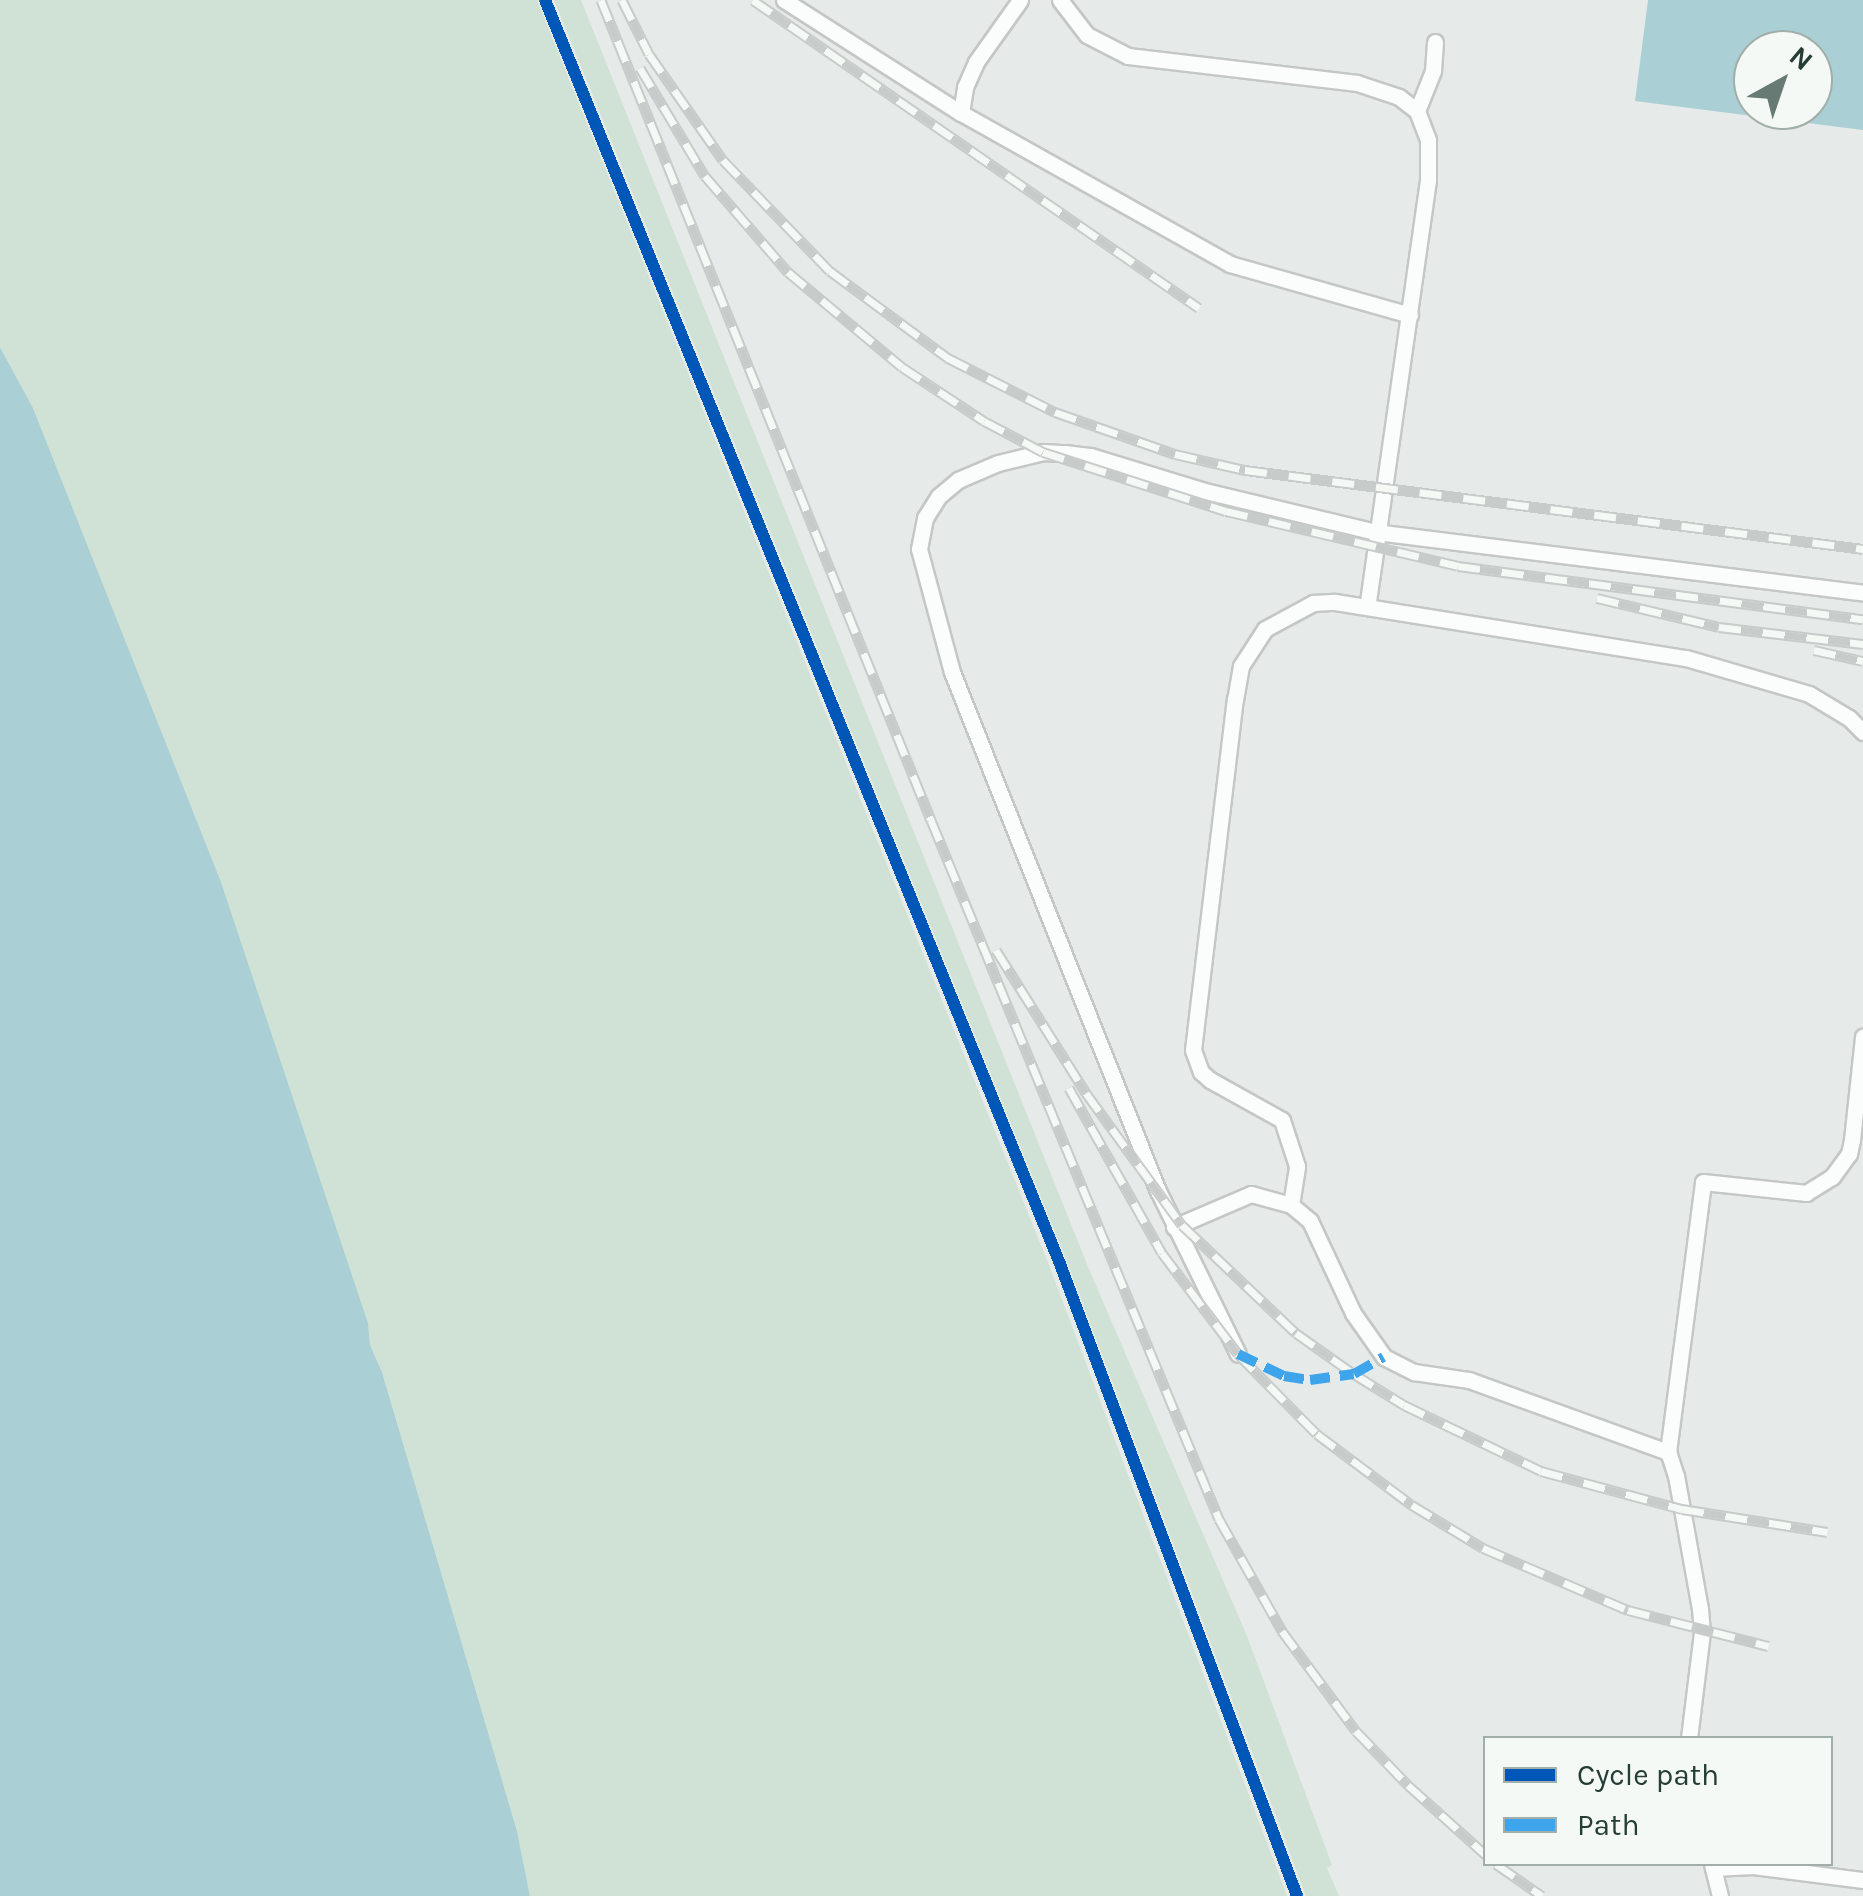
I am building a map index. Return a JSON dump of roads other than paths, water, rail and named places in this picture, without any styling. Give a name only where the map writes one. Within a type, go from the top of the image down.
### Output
[{"type":"lane","points":[[784,0],[962,113],[1230,264],[1410,315]]},
{"type":"lane","points":[[962,113],[965,86],[976,62],[1020,0]]},
{"type":"lane","points":[[1060,0],[1088,35],[1128,56],[1357,84],[1399,97],[1417,112],[1428,140],[1428,180],[1367,607]]},
{"type":"lane","points":[[1417,112],[1433,72],[1435,42]]},
{"type":"lane","points":[[1238,1354],[1174,1228],[952,672],[919,549],[924,518],[939,496],[958,480],[998,463],[1044,452],[1091,456],[1205,492],[1376,532],[1863,593]]},
{"type":"lane","points":[[1292,1205],[1297,1166],[1282,1120],[1210,1080],[1201,1072],[1193,1050],[1234,700],[1241,666],[1265,628],[1313,603],[1367,607],[1686,658],[1809,694],[1850,718],[1863,732]]},
{"type":"lane","points":[[1689,1736],[1702,1632],[1676,1476],[1668,1452],[1703,1182],[1806,1193],[1832,1177],[1848,1154],[1860,1101],[1863,1037]]},
{"type":"lane","points":[[1174,1228],[1251,1194],[1292,1205],[1310,1222],[1353,1314],[1384,1357],[1414,1372],[1469,1380],[1668,1452]]},
{"type":"lane","points":[[1720,1896],[1713,1866],[1752,1866],[1863,1880]]},
{"type":"water","points":[[1648,0],[1863,0],[1863,130],[1833,126],[1833,30],[1733,30],[1733,113],[1635,101]]},
{"type":"water","points":[[0,347],[33,408],[221,882],[368,1323],[370,1345],[382,1372],[517,1831],[530,1896],[0,1896]]},
{"type":"railway","points":[[601,0],[931,820],[1219,1519],[1282,1631],[1356,1731],[1408,1785],[1483,1852]]},
{"type":"railway","points":[[622,0],[649,54],[723,160],[830,271],[948,358],[1055,412],[1175,454],[1245,470],[1863,549]]},
{"type":"railway","points":[[753,0],[1199,308]]},
{"type":"railway","points":[[640,68],[705,176],[788,272],[902,367],[984,421],[1043,452],[1226,511],[1458,566],[1863,619]]},
{"type":"railway","points":[[1597,598],[1719,627],[1863,644]]},
{"type":"railway","points":[[1814,650],[1863,661]]},
{"type":"railway","points":[[996,950],[1086,1093],[1182,1225],[1296,1333],[1354,1374],[1404,1405],[1541,1471],[1682,1509],[1827,1532]]},
{"type":"railway","points":[[1069,1088],[1162,1253],[1238,1354],[1317,1434],[1412,1505],[1483,1548],[1628,1610],[1768,1646]]},
{"type":"railway","points":[[1499,1866],[1542,1896]]}]
